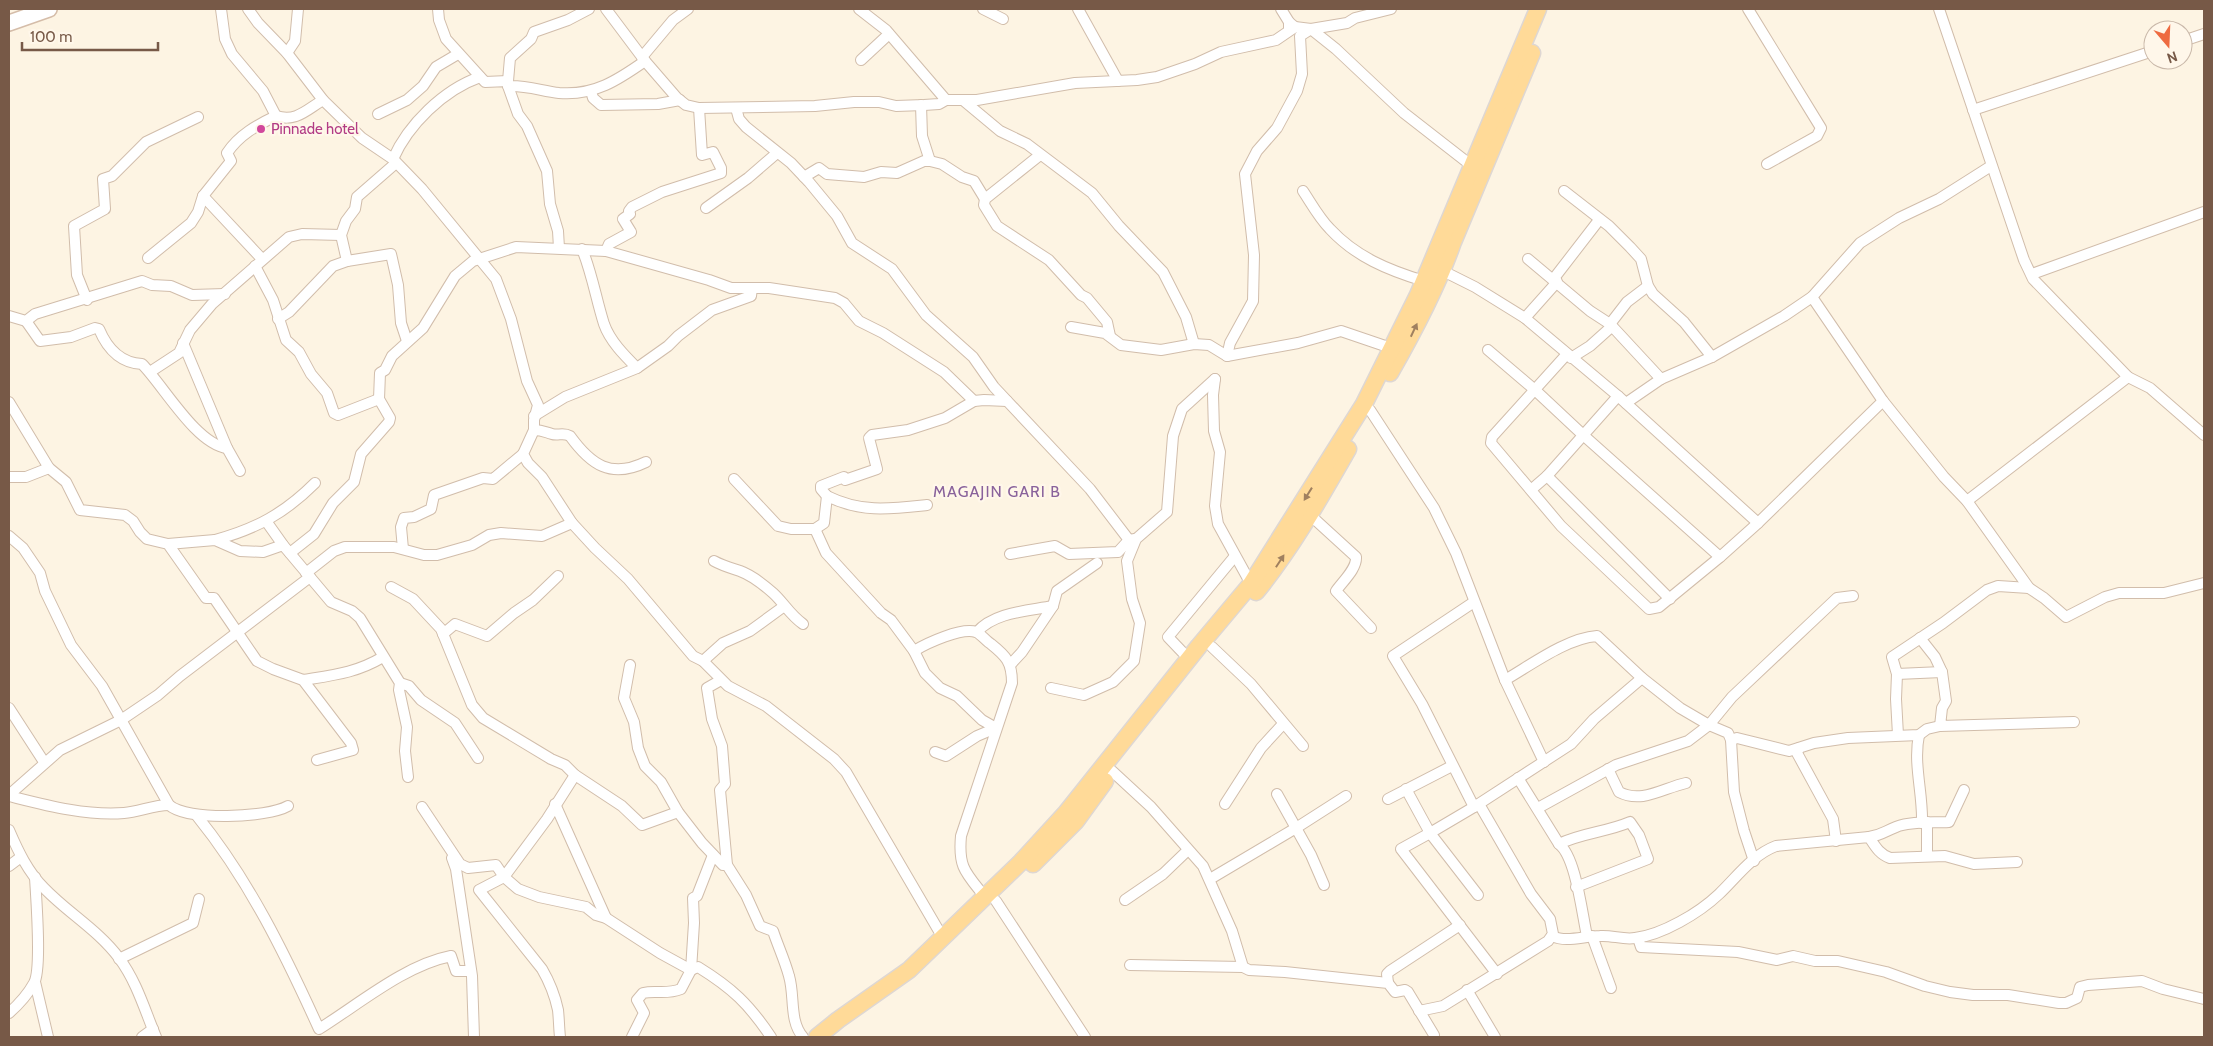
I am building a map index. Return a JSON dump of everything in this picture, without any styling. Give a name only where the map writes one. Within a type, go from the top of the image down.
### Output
[{"type":"main road","points":[[1024,865],[1251,584],[1364,404],[1424,281],[1538,9]]},
{"type":"main road","points":[[834,1037],[914,978],[1024,865],[1076,821],[1112,771],[1273,572],[1310,514],[1412,335],[1443,271],[1549,9]]},
{"type":"main road","points":[[817,1037],[909,970],[996,893]]},
{"type":"street","points":[[9,23],[49,9]]},
{"type":"street","points":[[221,9],[225,40],[232,54],[263,90],[276,116]]},
{"type":"street","points":[[248,9],[258,24],[287,53],[322,100],[362,138],[395,161],[422,189],[496,279],[504,299],[527,381],[538,404],[534,416],[534,430],[524,454],[493,480],[483,478],[434,495],[431,509],[414,517],[404,518],[401,527],[403,549]]},
{"type":"street","points":[[287,53],[295,41],[298,9]]},
{"type":"street","points":[[438,9],[439,20],[446,39],[458,54],[472,65],[484,82],[508,84],[559,93],[591,91],[607,86],[643,59],[684,10]]},
{"type":"street","points":[[559,248],[558,231],[550,204],[547,171],[527,126],[518,114],[508,84],[510,58],[531,39],[534,32],[568,20],[589,9]]},
{"type":"street","points":[[606,9],[643,59],[680,100],[686,105],[699,108],[815,106],[854,102],[921,106],[939,104],[946,100],[964,101],[1075,83],[1156,77],[1195,64],[1221,52],[1276,40],[1291,27],[1310,29],[1348,23],[1355,18],[1390,9]]},
{"type":"street","points":[[859,9],[889,34],[946,100]]},
{"type":"street","points":[[984,9],[1003,19]]},
{"type":"street","points":[[1078,9],[1118,80]]},
{"type":"street","points":[[1281,9],[1291,27]]},
{"type":"street","points":[[1748,9],[1821,128],[1817,136],[1767,164]]},
{"type":"street","points":[[1939,9],[1991,166],[2024,260],[2032,274],[2053,299],[2128,377],[2150,388],[2204,435]]},
{"type":"street","points":[[1310,29],[1336,49],[1404,113],[1472,166]]},
{"type":"street","points":[[1227,356],[1230,343],[1253,301],[1254,292],[1254,255],[1245,174],[1257,151],[1277,128],[1297,91],[1302,74],[1300,36],[1310,29]]},
{"type":"street","points":[[861,60],[889,34]]},
{"type":"street","points":[[378,114],[407,100],[423,86],[436,67],[458,54]]},
{"type":"street","points":[[1972,110],[2143,54]]},
{"type":"street","points":[[347,261],[341,235],[346,221],[355,209],[357,197],[395,161],[404,137],[424,114],[457,89],[480,77]]},
{"type":"street","points":[[591,91],[593,98],[601,105],[658,104],[680,100]]},
{"type":"street","points":[[148,258],[191,223],[198,212],[203,196],[231,161],[227,153],[243,134],[276,116],[287,119],[293,118],[322,100]]},
{"type":"street","points":[[964,101],[1000,131],[1028,144],[1040,155],[1062,168],[1092,193],[1119,226],[1163,272],[1186,317],[1194,344]]},
{"type":"street","points":[[921,106],[922,136],[930,161]]},
{"type":"street","points":[[606,251],[609,244],[631,232],[623,219],[630,214],[629,211],[632,207],[662,192],[721,174],[721,168],[713,152],[702,155],[699,108]]},
{"type":"street","points":[[736,108],[739,119],[746,127],[791,163],[804,177],[837,216],[852,243],[892,269],[926,315],[973,357],[994,387],[1090,489],[1132,540]]},
{"type":"street","points":[[87,300],[77,275],[74,226],[105,209],[103,179],[112,176],[142,145],[198,118]]},
{"type":"street","points":[[706,208],[748,178],[776,152]]},
{"type":"street","points":[[985,199],[1040,155]]},
{"type":"street","points":[[804,177],[819,168],[827,174],[864,177],[881,172],[897,173],[924,161],[942,164],[962,177],[974,181],[985,199],[984,205],[997,226],[1049,260],[1081,295],[1087,298],[1107,322],[1110,336]]},
{"type":"street","points":[[1626,403],[1661,379],[1712,357],[1812,297],[1860,243],[1899,218],[1939,199],[1991,166]]},
{"type":"street","points":[[1303,190],[1328,228],[1358,254],[1392,271],[1424,281]]},
{"type":"street","points":[[1564,191],[1620,236],[1641,259],[1648,286],[1653,294],[1684,322],[1712,357]]},
{"type":"street","points":[[203,196],[240,237],[247,241],[259,262],[286,340],[299,352],[311,374],[327,394],[334,412],[338,415],[378,399]]},
{"type":"street","points":[[2032,274],[2204,212]]},
{"type":"street","points":[[1557,282],[1555,277],[1599,220]]},
{"type":"street","points":[[150,372],[178,353],[190,330],[212,304],[259,262],[294,235],[341,235]]},
{"type":"street","points":[[290,554],[314,534],[333,503],[354,482],[361,454],[389,422],[390,418],[378,399],[380,373],[385,370],[392,356],[423,328],[455,276],[473,262],[516,247],[606,251],[731,288],[769,288],[799,294],[820,295],[839,301],[844,303],[859,321],[882,333],[944,372],[974,401]]},
{"type":"street","points":[[582,249],[595,286],[604,324],[619,350],[637,368]]},
{"type":"street","points":[[278,319],[289,312],[331,268],[347,261],[390,254],[398,285],[401,323],[407,341]]},
{"type":"street","points":[[1528,259],[1590,311],[1610,324],[1661,379]]},
{"type":"street","points":[[1443,271],[1475,287],[1525,318],[1626,403],[1758,523]]},
{"type":"street","points":[[26,321],[43,311],[87,300],[142,281],[152,285],[171,286],[192,294],[225,294]]},
{"type":"street","points":[[1525,318],[1557,282]]},
{"type":"street","points":[[1648,286],[1627,302],[1610,324],[1609,329],[1590,346],[1569,356],[1492,437],[1492,443],[1562,526],[1648,609],[1659,607],[1720,557],[1758,523],[1883,401]]},
{"type":"street","points":[[534,416],[565,397],[637,368],[668,346],[712,310],[751,296],[752,288]]},
{"type":"street","points":[[1812,297],[1883,401],[1944,477],[1967,501],[2029,588],[2066,617],[2105,597],[2119,593],[2164,593],[2204,583]]},
{"type":"street","points":[[9,316],[26,321],[40,341],[71,337],[97,328],[109,350],[135,364],[142,364],[184,416],[206,436],[221,447],[227,448]]},
{"type":"street","points":[[1071,328],[1092,330],[1110,336],[1121,345],[1161,350],[1194,344],[1209,345],[1227,356],[1298,343],[1342,331],[1392,348]]},
{"type":"street","points":[[183,343],[227,448],[240,471]]},
{"type":"street","points":[[1488,350],[1536,390],[1582,434],[1720,557]]},
{"type":"street","points":[[1967,501],[2128,377]]},
{"type":"street","points":[[1010,554],[1055,546],[1069,554],[1118,552],[1168,512],[1173,436],[1182,410],[1215,379],[1213,395],[1214,431],[1220,452],[1215,506],[1218,524],[1251,584]]},
{"type":"street","points":[[1532,489],[1547,476],[1582,434],[1618,396]]},
{"type":"street","points":[[927,504],[877,509],[857,507],[827,496],[821,490],[821,486],[844,477],[844,480],[877,469],[869,438],[872,435],[923,426],[945,418],[974,401],[1007,401]]},
{"type":"street","points":[[9,402],[49,468],[66,482],[80,510],[125,515],[133,521],[147,539],[168,544],[215,540],[236,534],[266,521],[300,499],[315,483]]},
{"type":"street","points":[[1370,410],[1434,508],[1456,554],[1505,680],[1544,762]]},
{"type":"street","points":[[534,430],[546,430],[553,435],[566,434],[570,436],[584,453],[607,469],[622,470],[646,462]]},
{"type":"street","points":[[524,454],[528,463],[551,490],[572,523],[628,579],[693,656],[703,661],[728,686],[766,706],[834,758],[840,765],[943,938]]},
{"type":"street","points":[[9,477],[26,477],[49,468]]},
{"type":"street","points":[[1547,476],[1670,599]]},
{"type":"street","points":[[734,479],[778,526],[791,529],[816,529],[824,523],[827,496]]},
{"type":"street","points":[[1310,514],[1356,557],[1356,563],[1336,591],[1371,628]]},
{"type":"street","points":[[266,521],[290,554],[331,602],[352,611],[360,618],[400,683],[409,686],[420,700],[455,724],[478,758]]},
{"type":"street","points":[[9,795],[44,762],[60,750],[121,720],[158,695],[308,575],[334,551],[345,546],[394,547],[424,555],[437,556],[472,545],[489,535],[501,533],[542,536],[572,523]]},
{"type":"street","points":[[816,529],[826,553],[881,613],[892,620],[914,651],[924,673],[940,688],[962,700],[982,720],[996,728]]},
{"type":"street","points":[[9,536],[23,548],[40,573],[45,591],[71,645],[102,686],[169,805],[174,809],[197,816],[245,816],[280,811],[288,806]]},
{"type":"street","points":[[215,540],[240,551],[263,552],[283,545]]},
{"type":"street","points":[[1051,688],[1084,695],[1113,682],[1134,662],[1140,623],[1132,599],[1127,560],[1132,540]]},
{"type":"street","points":[[168,544],[206,598],[214,598],[257,661],[303,680],[326,678],[363,668],[383,657]]},
{"type":"street","points":[[1189,659],[1168,637],[1235,556]]},
{"type":"street","points":[[714,561],[723,566],[742,571],[754,579],[774,594],[783,607],[803,624]]},
{"type":"street","points":[[1010,665],[1022,652],[1053,606],[1057,592],[1097,563]]},
{"type":"street","points":[[443,634],[455,624],[487,636],[514,613],[534,600],[558,576]]},
{"type":"street","points":[[1898,735],[1897,674],[1892,657],[1987,590],[1998,586],[2029,588]]},
{"type":"street","points":[[391,587],[413,599],[443,634],[475,710],[483,718],[551,759],[565,765],[575,775],[622,806],[642,825],[678,812]]},
{"type":"street","points":[[1538,808],[1608,769],[1688,741],[1709,725],[1732,697],[1837,598],[1853,596]]},
{"type":"street","points":[[1419,1011],[1442,1006],[1548,941],[1552,936],[1553,928],[1550,920],[1531,894],[1452,766],[1422,704],[1393,656],[1474,602]]},
{"type":"street","points":[[977,632],[985,623],[996,618],[1053,606]]},
{"type":"street","points":[[703,661],[723,642],[750,632],[783,607]]},
{"type":"street","points":[[914,651],[937,640],[966,631],[977,632],[1003,653],[1012,669],[1012,682],[961,836],[959,857],[966,873],[996,893],[1085,1037]]},
{"type":"street","points":[[1505,680],[1573,642],[1587,636],[1597,636],[1642,678],[1680,708],[1709,725],[1728,733],[1731,740],[1734,792],[1754,861]]},
{"type":"street","points":[[1920,638],[1942,672],[1946,701],[1942,708],[1940,726]]},
{"type":"street","points":[[1212,647],[1251,684],[1303,746]]},
{"type":"street","points":[[630,665],[624,698],[634,722],[638,748],[645,766],[661,782],[678,812],[713,855],[723,865],[727,865]]},
{"type":"street","points":[[1897,674],[1942,672]]},
{"type":"street","points":[[1496,974],[1401,851],[1402,847],[1476,806],[1571,744],[1594,719],[1642,678]]},
{"type":"street","points":[[303,680],[351,743],[353,750],[316,760]]},
{"type":"street","points":[[721,680],[707,688],[712,719],[722,746],[725,784],[720,790],[727,865],[746,895],[760,926],[773,932],[790,978],[794,1017],[798,1032],[803,1037]]},
{"type":"street","points":[[400,683],[399,690],[408,727],[405,751],[408,777]]},
{"type":"street","points":[[9,708],[44,762]]},
{"type":"street","points":[[1731,740],[1737,738],[1789,751],[1814,743],[1848,738],[1919,735],[1927,729],[1940,726],[2074,722]]},
{"type":"street","points":[[1225,804],[1261,748],[1283,724]]},
{"type":"street","points":[[935,752],[946,756],[977,736],[996,728]]},
{"type":"street","points":[[1919,735],[1916,751],[1923,802],[1927,856]]},
{"type":"street","points":[[1799,748],[1797,753],[1833,820],[1836,841]]},
{"type":"street","points":[[1388,799],[1452,766]]},
{"type":"street","points":[[1608,769],[1619,792],[1632,798],[1686,783]]},
{"type":"street","points":[[1112,771],[1152,806],[1203,866],[1232,930],[1243,967]]},
{"type":"street","points":[[560,1037],[557,1021],[558,1009],[549,982],[542,969],[479,890],[504,877],[547,819],[575,775]]},
{"type":"street","points":[[1518,778],[1559,844],[1566,849],[1590,936],[1611,988]]},
{"type":"street","points":[[1406,789],[1430,833],[1478,895]]},
{"type":"street","points":[[1552,936],[1563,940],[1611,935],[1624,939],[1638,938],[1672,926],[1689,917],[1718,895],[1736,874],[1766,850],[1776,846],[1869,837],[1884,834],[1895,828],[1924,823],[1948,822],[1964,790]]},
{"type":"street","points":[[1277,794],[1311,855],[1324,885]]},
{"type":"street","points":[[9,795],[50,806],[87,811],[124,813],[157,805],[169,805]]},
{"type":"street","points":[[1210,879],[1346,796]]},
{"type":"street","points":[[556,804],[606,918]]},
{"type":"street","points":[[422,807],[460,864],[468,868],[496,864],[504,877],[518,889],[586,907],[660,954],[691,970]]},
{"type":"street","points":[[197,816],[228,856],[247,885],[299,985],[319,1029],[388,984],[436,959],[451,956],[456,971],[470,970]]},
{"type":"street","points":[[1559,844],[1630,822],[1638,835],[1648,859],[1576,887]]},
{"type":"street","points":[[9,830],[21,857],[35,877],[45,889],[102,938],[134,981],[155,1033],[142,1037]]},
{"type":"street","points":[[1869,837],[1876,849],[1890,858],[1945,856],[1974,864],[2017,862]]},
{"type":"street","points":[[446,843],[456,868],[470,970],[474,1037]]},
{"type":"street","points":[[1126,900],[1163,874],[1188,850]]},
{"type":"street","points":[[632,1037],[644,1013],[637,1000],[643,993],[650,991],[659,994],[681,989],[691,970],[694,923],[693,898],[698,896],[713,855]]},
{"type":"street","points":[[9,866],[21,857]]},
{"type":"street","points":[[35,877],[38,948],[35,982],[48,1037]]},
{"type":"street","points":[[119,959],[193,923],[200,899]]},
{"type":"street","points":[[1434,1035],[1408,992],[1405,990],[1395,992],[1388,983],[1387,974],[1460,925]]},
{"type":"street","points":[[1638,938],[1641,947],[1738,952],[1777,960],[1793,956],[1815,961],[1838,961],[1886,972],[1925,986],[1973,995],[2008,995],[2046,1002],[2066,1003],[2077,998],[2080,987],[2142,981],[2163,989],[2204,999]]},
{"type":"street","points":[[1130,965],[1243,967],[1249,970],[1388,983]]},
{"type":"street","points":[[691,970],[698,967],[727,986],[746,1003],[771,1037]]},
{"type":"street","points":[[9,1013],[35,982]]},
{"type":"street","points":[[1467,990],[1495,1037]]},
{"type":"place","name":"Pinnade hotel","points":[[261,129]]},
{"type":"district","name":"MAGAJIN GARI B","points":[[997,491]]}]
